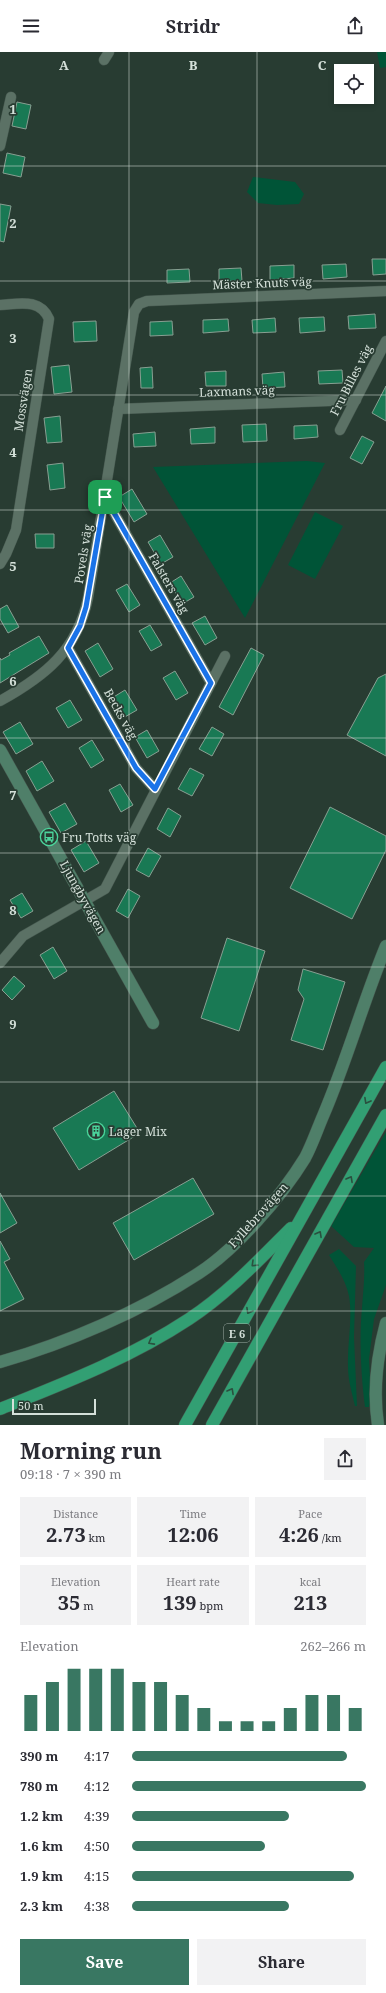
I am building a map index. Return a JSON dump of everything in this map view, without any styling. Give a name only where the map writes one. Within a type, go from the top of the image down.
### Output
[{"type":"highway","name":"E 6","points":[[185,1425],[386,1067]]},
{"type":"highway","name":"E 6","points":[[212,1425],[386,1115]]},
{"type":"highway","points":[[0,1409],[89,1373],[161,1337],[190,1318],[216,1298],[300,1220]]},
{"type":"street","points":[[0,146],[11,97]]},
{"type":"street","name":"Mäster Knuts väg","points":[[139,304],[147,301],[386,291]]},
{"type":"street","name":"Mossvägen","points":[[0,305],[31,304],[44,310],[49,322],[16,530],[0,564]]},
{"type":"street","name":"Povels väg","points":[[0,701],[36,680],[54,664],[68,648],[80,626],[86,607],[105,497],[134,312],[139,304]]},
{"type":"street","name":"Fru Billes väg","points":[[340,430],[386,341]]},
{"type":"street","name":"Laxmans väg","points":[[118,409],[356,400]]},
{"type":"street","name":"Falsters väg","points":[[105,497],[211,683]]},
{"type":"street","name":"Becks väg","points":[[68,648],[136,768],[155,789]]},
{"type":"street","points":[[0,963],[23,936],[86,902],[105,889],[155,789],[225,656]]},
{"type":"street","name":"Ljungbyvägen","points":[[0,750],[153,1023]]},
{"type":"street","name":"Fyllebrovägen","points":[[0,1362],[100,1326],[149,1302],[200,1273],[236,1242],[278,1196],[305,1157],[335,1088],[373,977],[386,946]]},
{"type":"street","points":[[378,1425],[375,1401],[381,1340],[386,1324]]},
{"type":"green space","points":[[377,52],[386,52],[386,67],[380,68]]},
{"type":"green space","points":[[253,177],[295,182],[304,194],[299,204],[277,205],[258,203],[247,192]]},
{"type":"green space","points":[[307,461],[325,463],[245,618],[153,467]]},
{"type":"green space","points":[[315,512],[343,526],[315,579],[288,565]]},
{"type":"green space","points":[[386,1132],[386,1285],[374,1319],[369,1359],[371,1398],[369,1407],[365,1407],[361,1345],[364,1262],[374,1248],[354,1247],[331,1226]]},
{"type":"green space","points":[[339,1249],[356,1266],[354,1337],[357,1406],[355,1406],[348,1372],[350,1305],[348,1290],[329,1255]]},
{"type":"building","points":[[17,102],[31,105],[26,129],[12,126]]},
{"type":"building","points":[[7,153],[25,157],[21,177],[3,173]]},
{"type":"building","points":[[0,204],[11,206],[4,242],[0,241]]},
{"type":"building","points":[[372,259],[386,259],[386,274],[373,275]]},
{"type":"building","points":[[346,264],[347,277],[323,279],[322,265]]},
{"type":"building","points":[[294,265],[294,278],[270,280],[270,266]]},
{"type":"building","points":[[241,268],[242,281],[219,283],[219,269]]},
{"type":"building","points":[[189,269],[190,282],[167,283],[167,270]]},
{"type":"building","points":[[375,314],[376,328],[349,329],[348,316]]},
{"type":"building","points":[[324,317],[325,331],[300,333],[299,318]]},
{"type":"building","points":[[275,318],[276,332],[253,333],[252,320]]},
{"type":"building","points":[[228,319],[229,331],[203,333],[203,320]]},
{"type":"building","points":[[96,321],[97,341],[74,342],[73,322]]},
{"type":"building","points":[[172,321],[173,335],[150,336],[150,322]]},
{"type":"building","points":[[69,365],[72,392],[54,394],[51,367]]},
{"type":"building","points":[[152,367],[153,388],[141,388],[140,368]]},
{"type":"building","points":[[342,370],[343,383],[319,384],[318,371]]},
{"type":"building","points":[[226,371],[226,386],[206,386],[205,372]]},
{"type":"building","points":[[284,372],[285,387],[263,388],[262,374]]},
{"type":"building","points":[[386,386],[386,421],[372,413]]},
{"type":"building","points":[[60,416],[62,442],[47,443],[44,418]]},
{"type":"building","points":[[266,424],[267,441],[243,442],[242,425]]},
{"type":"building","points":[[317,425],[318,437],[294,439],[294,426]]},
{"type":"building","points":[[215,427],[215,443],[191,444],[190,429]]},
{"type":"building","points":[[155,432],[156,446],[134,447],[133,434]]},
{"type":"building","points":[[362,436],[374,442],[362,464],[350,458]]},
{"type":"building","points":[[63,463],[65,488],[50,490],[47,465]]},
{"type":"building","points":[[132,489],[147,514],[134,522],[119,497]]},
{"type":"building","points":[[35,534],[54,534],[54,548],[36,548]]},
{"type":"building","points":[[160,535],[173,557],[161,564],[148,542]]},
{"type":"building","points":[[181,576],[194,597],[182,604],[170,583]]},
{"type":"building","points":[[127,584],[140,605],[129,612],[116,590]]},
{"type":"building","points":[[7,605],[19,627],[8,633],[0,619],[0,609]]},
{"type":"building","points":[[205,616],[217,638],[205,645],[192,623]]},
{"type":"building","points":[[150,625],[162,645],[151,651],[139,631]]},
{"type":"building","points":[[39,636],[49,653],[0,683],[0,658],[1,660],[10,655],[9,653]]},
{"type":"building","points":[[98,643],[113,669],[100,677],[85,651]]},
{"type":"building","points":[[251,648],[264,655],[233,715],[219,707]]},
{"type":"building","points":[[175,671],[188,693],[176,700],[163,678]]},
{"type":"building","points":[[386,674],[386,756],[347,735],[378,678]]},
{"type":"building","points":[[125,690],[137,710],[123,718],[112,698]]},
{"type":"building","points":[[70,700],[82,720],[68,728],[56,708]]},
{"type":"building","points":[[20,722],[33,744],[16,754],[3,732]]},
{"type":"building","points":[[212,727],[224,734],[212,756],[199,749]]},
{"type":"building","points":[[147,730],[159,751],[147,758],[135,737]]},
{"type":"building","points":[[92,740],[104,760],[91,768],[79,748]]},
{"type":"building","points":[[42,761],[54,781],[37,791],[26,771]]},
{"type":"building","points":[[190,768],[204,775],[192,796],[178,789]]},
{"type":"building","points":[[120,784],[133,805],[121,812],[109,790]]},
{"type":"building","points":[[65,803],[77,824],[61,833],[49,812]]},
{"type":"building","points":[[330,807],[386,836],[386,850],[352,919],[290,888]]},
{"type":"building","points":[[168,808],[181,816],[170,837],[157,829]]},
{"type":"building","points":[[86,841],[99,863],[84,872],[71,850]]},
{"type":"building","points":[[148,848],[161,856],[149,877],[136,870]]},
{"type":"building","points":[[128,889],[140,896],[128,918],[116,911]]},
{"type":"building","points":[[22,893],[33,911],[21,918],[10,900]]},
{"type":"building","points":[[227,938],[265,951],[239,1031],[201,1018]]},
{"type":"building","points":[[53,947],[67,971],[54,979],[40,955]]},
{"type":"building","points":[[303,969],[345,982],[323,1050],[291,1040],[304,999],[298,990]]},
{"type":"building","points":[[14,976],[25,986],[12,1000],[2,990]]},
{"type":"building","name":"Lager Mix","points":[[114,1091],[140,1133],[79,1170],[53,1128]]},
{"type":"building","points":[[193,1178],[214,1214],[134,1260],[113,1223]]},
{"type":"building","points":[[0,1193],[17,1223],[0,1233]]},
{"type":"building","points":[[0,1241],[10,1259],[4,1262],[24,1299],[0,1311]]},
{"type":"place","name":"Fru Totts väg","points":[[49,837]]},
{"type":"place","name":"Lager Mix","points":[[96,1131]]},
{"type":"route","points":[[105,497],[211,683],[155,789],[136,768],[68,648],[80,626],[86,607],[105,497]]}]
